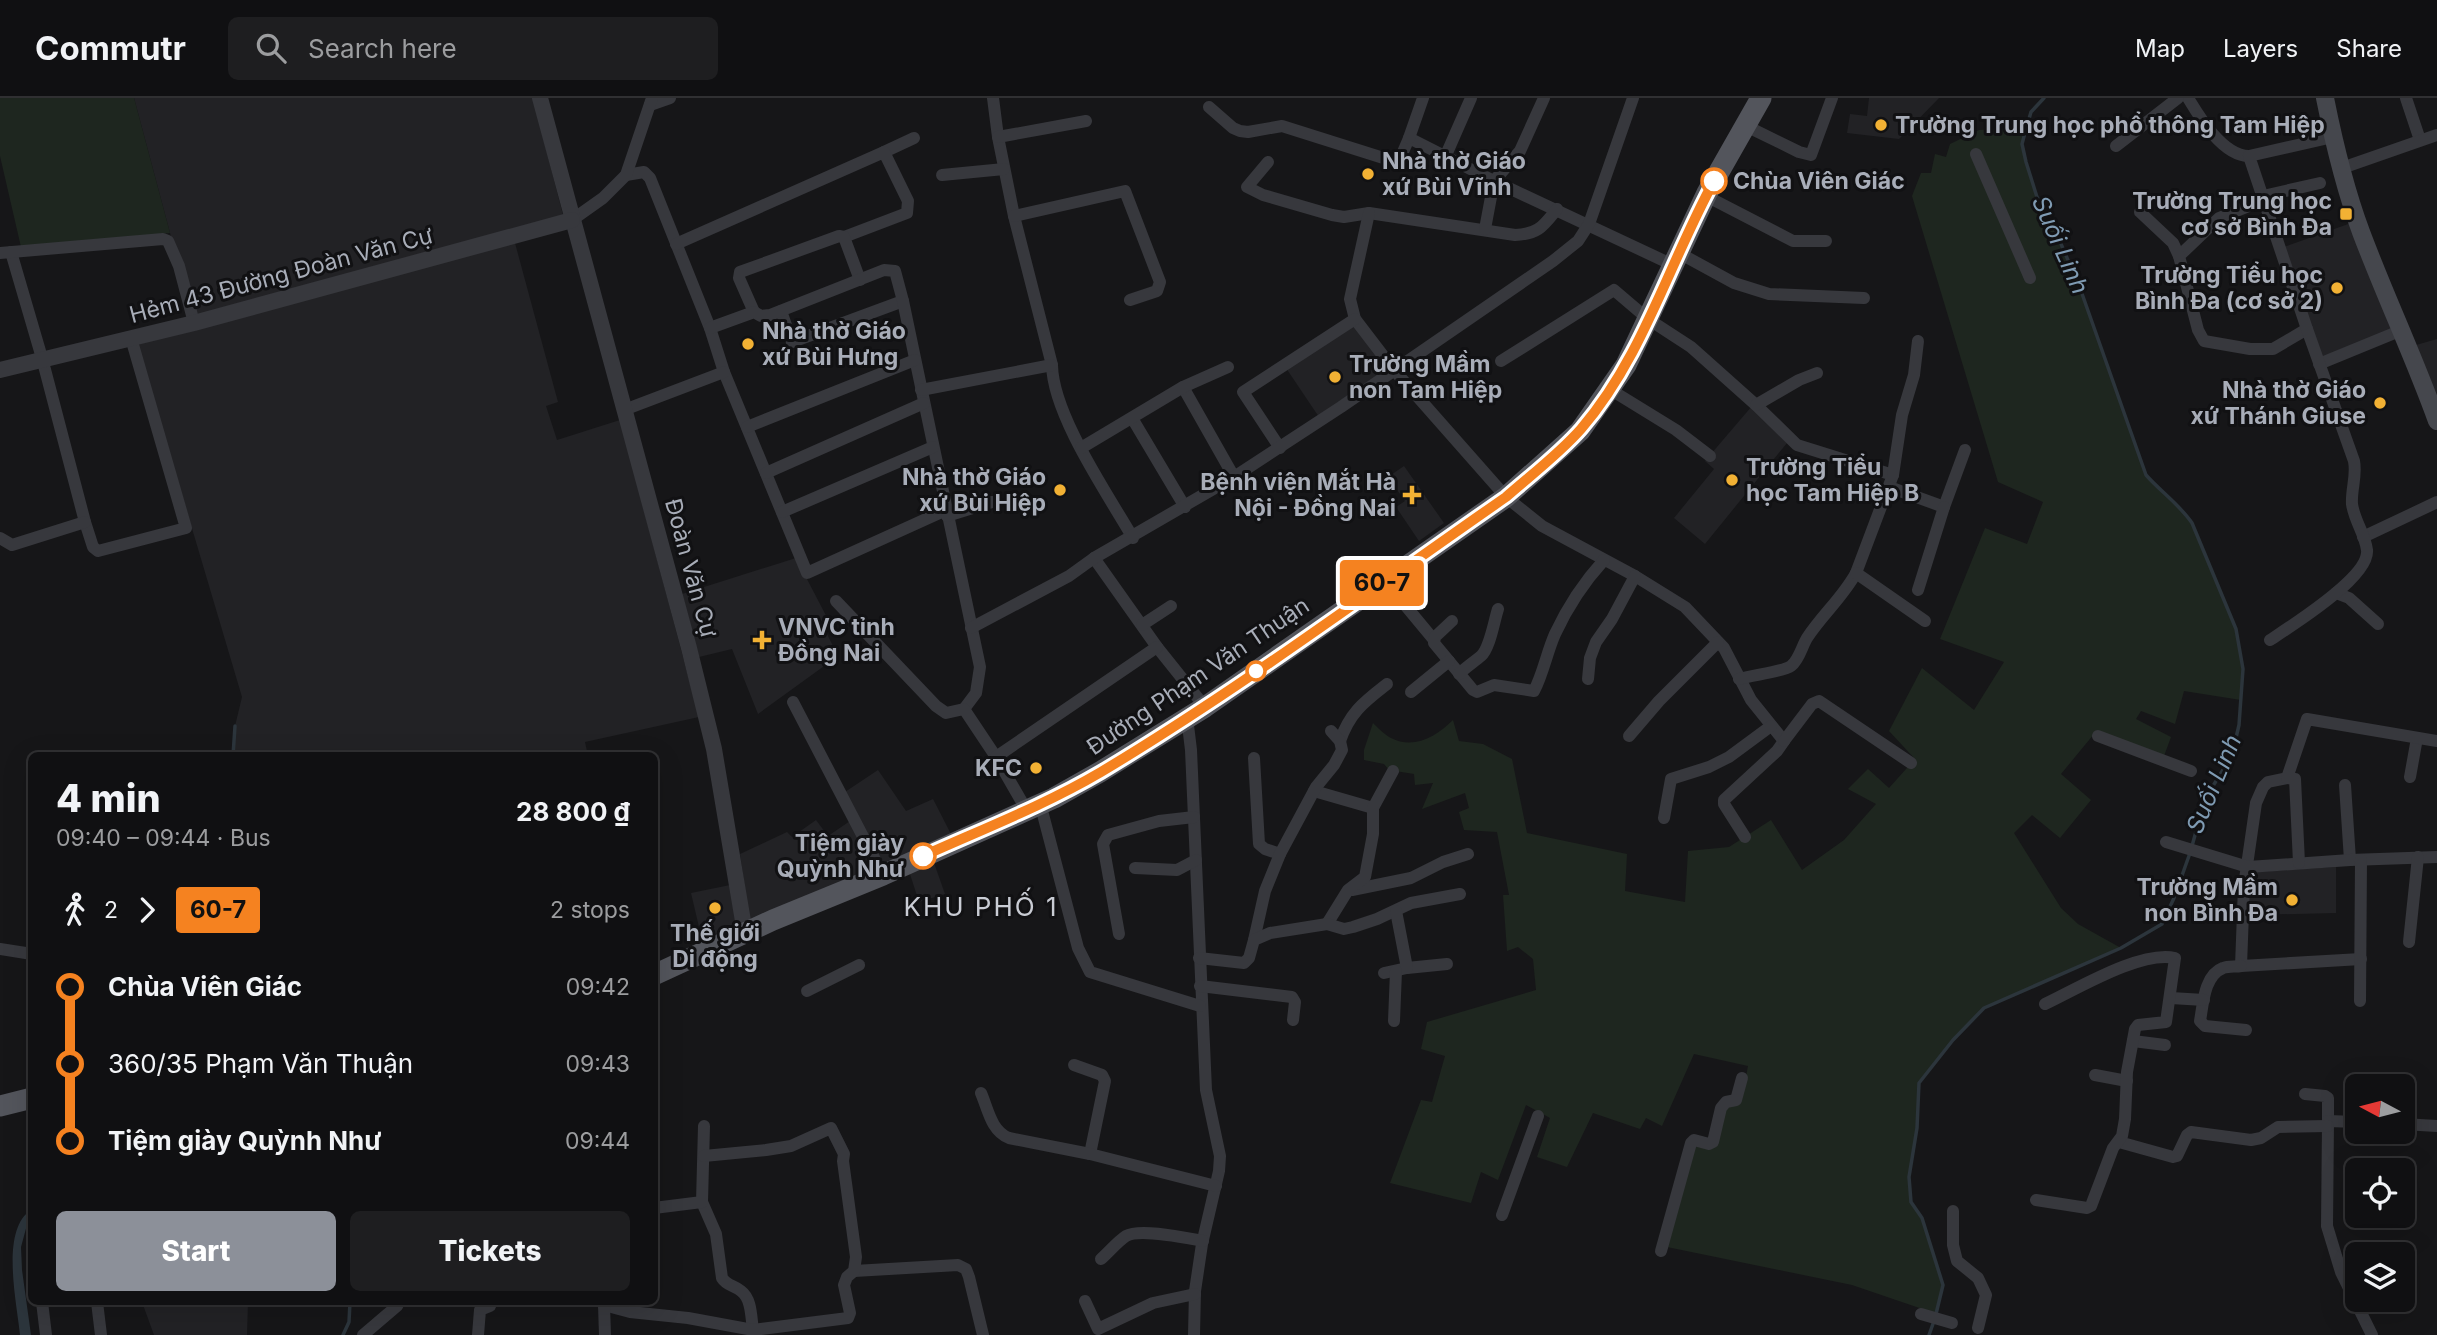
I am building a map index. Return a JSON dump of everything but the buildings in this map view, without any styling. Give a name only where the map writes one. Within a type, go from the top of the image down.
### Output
[{"type":"main road","name":"Đường Phạm Văn Thuận","points":[[658,973],[1054,798],[1196,712],[1506,497],[1580,430],[1611,390],[1626,365],[1706,196],[1760,98]]},
{"type":"main road","points":[[2325,98],[2333,138],[2360,230],[2437,421]]},
{"type":"main road","points":[[0,1106],[28,1099]]},
{"type":"street","name":"Đoàn Văn Cự","points":[[540,98],[714,749],[745,933]]},
{"type":"street","points":[[572,220],[603,198],[626,175],[651,102],[670,98]]},
{"type":"street","points":[[993,98],[1004,169],[1052,365],[1055,390],[1081,448],[1133,537]]},
{"type":"street","points":[[1446,155],[1471,98]]},
{"type":"street","points":[[1485,229],[1494,180],[1520,151],[1544,98]]},
{"type":"street","points":[[971,628],[1069,576],[1094,558],[1185,507],[1280,448],[1553,261],[1578,241],[1589,224],[1633,98]]},
{"type":"street","points":[[1744,125],[1799,152],[1811,155],[1832,98]]},
{"type":"street","points":[[2116,146],[2178,98]]},
{"type":"street","points":[[2188,98],[2206,127],[2223,144],[2241,156],[2333,138]]},
{"type":"street","points":[[2406,98],[2420,140]]},
{"type":"street","points":[[1209,107],[1240,131],[1282,126],[1396,162],[1409,138],[1420,99]]},
{"type":"street","points":[[998,136],[1086,121]]},
{"type":"street","points":[[2342,168],[2437,135]]},
{"type":"street","points":[[676,244],[914,138]]},
{"type":"street","points":[[1409,138],[1589,224],[1734,284],[1769,294],[1864,298]]},
{"type":"street","points":[[836,601],[936,706],[946,713],[964,709],[976,693],[980,667],[895,271],[884,270],[763,316],[754,312],[739,278],[740,272],[907,213],[908,201],[884,152]]},
{"type":"street","points":[[1976,154],[2030,278]]},
{"type":"street","points":[[2249,156],[2354,461],[2356,471],[2352,503],[2367,552],[2364,564],[2336,593],[2314,612],[2270,640]]},
{"type":"street","points":[[1268,162],[1247,187],[1263,195],[1344,217],[1369,213],[1516,235],[1531,234],[1542,227],[1556,209]]},
{"type":"street","points":[[942,175],[1004,169]]},
{"type":"street","points":[[626,175],[641,172],[647,174],[710,328],[724,372],[807,573],[947,513],[992,502]]},
{"type":"street","points":[[2179,256],[2219,218],[2264,198],[2320,183]]},
{"type":"street","points":[[1014,216],[1125,191],[1160,282],[1157,291],[1130,300]]},
{"type":"street","points":[[1706,196],[1793,241],[1826,241]]},
{"type":"street","points":[[2140,212],[2173,243],[2179,256],[2198,330],[2204,341],[2250,349],[2273,349],[2307,329]]},
{"type":"street","points":[[1369,213],[1350,299],[1355,319],[1394,370],[1506,497],[1542,526],[1635,576],[1685,607],[1724,648],[1751,700],[1784,741]]},
{"type":"street","name":"Hẻm 43 Đường Đoàn Văn Cự","points":[[0,370],[194,323],[572,220]]},
{"type":"street","points":[[844,237],[860,280]]},
{"type":"street","points":[[131,338],[186,528],[104,551],[95,549],[85,522],[42,358],[5,253],[163,239],[168,241],[179,266],[194,323]]},
{"type":"street","points":[[1501,361],[1611,290],[1618,292],[1648,319],[1691,347],[1797,445],[1891,481],[1944,506]]},
{"type":"street","points":[[781,311],[792,342],[903,301]]},
{"type":"street","points":[[710,328],[754,312]]},
{"type":"street","points":[[1280,448],[1243,392],[1355,319]]},
{"type":"street","points":[[2319,363],[2402,330]]},
{"type":"street","points":[[1739,679],[1784,670],[1794,664],[1807,638],[1849,586],[1856,573],[1891,481],[1902,415],[1914,375],[1918,341]]},
{"type":"street","points":[[747,427],[915,360]]},
{"type":"street","points":[[765,473],[923,396],[1052,365]]},
{"type":"street","points":[[1081,448],[1183,387],[1228,367]]},
{"type":"street","points":[[624,410],[724,372]]},
{"type":"street","points":[[1756,405],[1799,380],[1817,373]]},
{"type":"street","points":[[1183,387],[1234,477]]},
{"type":"street","points":[[1611,390],[1676,430],[1710,456]]},
{"type":"street","points":[[1132,418],[1185,507]]},
{"type":"street","points":[[782,512],[933,447]]},
{"type":"street","points":[[1918,590],[1965,450]]},
{"type":"street","points":[[2363,537],[2437,502]]},
{"type":"street","points":[[0,538],[12,545],[85,522]]},
{"type":"street","points":[[1094,558],[1157,647],[1196,712],[1194,817],[1200,1006],[1206,1090],[1220,1156],[1195,1294],[1194,1335]]},
{"type":"street","points":[[1385,581],[1459,674],[1477,692],[1494,685],[1534,691],[1555,634],[1572,601],[1604,560]]},
{"type":"street","points":[[1856,573],[1925,621]]},
{"type":"street","points":[[1588,679],[1590,658],[1597,642],[1635,576]]},
{"type":"street","points":[[2336,593],[2349,598],[2378,624]]},
{"type":"street","points":[[1142,625],[1171,606]]},
{"type":"street","points":[[1459,674],[1487,649],[1498,609]]},
{"type":"street","points":[[1434,640],[1452,621]]},
{"type":"street","points":[[1629,736],[1659,701],[1718,642]]},
{"type":"street","points":[[996,757],[1157,647]]},
{"type":"street","points":[[1411,692],[1449,661]]},
{"type":"street","points":[[1340,741],[1346,723],[1359,706],[1387,684]]},
{"type":"street","points":[[1745,837],[1724,800],[1777,751],[1812,704],[1819,701],[1911,763]]},
{"type":"street","points":[[793,702],[883,875]]},
{"type":"street","points":[[964,709],[1033,806],[1078,948],[1090,972],[1200,1006]]},
{"type":"street","points":[[2287,778],[2307,719],[2437,741]]},
{"type":"street","points":[[1664,818],[1671,779],[1730,757],[1771,726]]},
{"type":"street","points":[[1199,958],[1244,963],[1249,958],[1265,891],[1280,854],[1314,791],[1342,750],[1340,741],[1331,731]]},
{"type":"street","points":[[2098,736],[2191,771]]},
{"type":"street","points":[[2410,777],[2417,738]]},
{"type":"street","points":[[1254,758],[1259,844],[1280,854]]},
{"type":"street","points":[[1327,923],[1348,890],[1365,877],[1368,871],[1373,808],[1393,771]]},
{"type":"street","points":[[2241,966],[2245,886],[2256,803],[2268,782],[2295,779],[2299,863]]},
{"type":"street","points":[[2345,785],[2355,860],[2361,959],[2360,1001]]},
{"type":"street","points":[[1314,791],[1373,808]]},
{"type":"street","points":[[1119,934],[1104,839],[1108,835],[1159,821],[1194,817]]},
{"type":"street","points":[[2166,842],[2248,867],[2437,857]]},
{"type":"street","points":[[1348,890],[1411,878],[1443,862],[1468,854]]},
{"type":"street","points":[[2409,942],[2418,857]]},
{"type":"street","points":[[1135,868],[1177,870],[1196,860]]},
{"type":"street","points":[[1254,940],[1270,933],[1327,923],[1344,929],[1353,927],[1411,903],[1460,894]]},
{"type":"street","points":[[1394,1021],[1396,911]]},
{"type":"street","points":[[0,949],[28,953]]},
{"type":"street","points":[[2036,1200],[2087,1208],[2091,1206],[2113,1148],[2119,1142],[2125,1119],[2127,1081],[2138,1025],[2166,1022],[2175,958],[2158,956],[2133,963],[2045,1004]]},
{"type":"street","points":[[2246,1030],[2202,1025],[2200,1021],[2206,986],[2224,967],[2361,959]]},
{"type":"street","points":[[1396,971],[1447,964]]},
{"type":"street","points":[[807,991],[859,965]]},
{"type":"street","points":[[1200,986],[1292,997],[1295,1002],[1293,1020]]},
{"type":"street","points":[[2171,998],[2204,1000]]},
{"type":"street","points":[[2133,1041],[2165,1045]]},
{"type":"street","points":[[1074,1065],[1102,1075],[1105,1081],[1090,1154]]},
{"type":"street","points":[[2095,1075],[2127,1081]]},
{"type":"street","points":[[1661,1251],[1690,1143],[1694,1140],[1709,1144],[1713,1142],[1723,1104],[1736,1100],[1742,1079]]},
{"type":"street","points":[[981,1093],[999,1135],[1090,1154],[1216,1186]]},
{"type":"street","points":[[2305,1094],[2328,1098],[2327,1226],[2341,1272],[2345,1277]]},
{"type":"street","points":[[1502,1215],[1538,1116]]},
{"type":"street","points":[[2119,1142],[2173,1157],[2177,1156],[2187,1135],[2192,1132],[2251,1140],[2261,1138],[2278,1126],[2345,1123]]},
{"type":"street","points":[[2415,1125],[2437,1126]]},
{"type":"street","points":[[704,1126],[702,1202],[716,1234],[722,1278],[725,1283],[742,1291],[748,1299],[753,1330]]},
{"type":"street","points":[[607,1305],[753,1330],[813,1329],[848,1318],[850,1313],[844,1285],[854,1270],[856,1257],[844,1154],[831,1128],[790,1146],[704,1156]]},
{"type":"street","points":[[658,1208],[702,1202]]},
{"type":"street","points":[[1953,1211],[1953,1245],[1957,1261],[1978,1278],[1986,1295],[1978,1328]]},
{"type":"street","points":[[1101,1259],[1126,1236],[1135,1233],[1203,1241]]},
{"type":"street","points":[[854,1270],[958,1265],[966,1269],[983,1335]]},
{"type":"street","points":[[1085,1301],[1093,1332],[1153,1303],[1195,1294]]},
{"type":"street","points":[[42,1305],[46,1335]]},
{"type":"street","points":[[97,1305],[101,1335]]},
{"type":"street","points":[[363,1335],[398,1305]]},
{"type":"street","points":[[478,1335],[480,1310],[490,1305]]},
{"type":"street","points":[[603,1305],[605,1335]]},
{"type":"street","points":[[2363,1312],[2372,1335]]},
{"type":"street","points":[[1920,1314],[1952,1323]]},
{"type":"shaded area","points":[[0,98],[134,98],[170,233],[21,247],[0,156]]},
{"type":"shaded area","points":[[134,98],[533,98],[563,215],[197,315],[170,233]]},
{"type":"shaded area","name":"Trường Trung học phổ thông Tam Hiệp","points":[[1869,98],[1939,98],[1899,139],[1847,133],[1850,114],[1867,116]]},
{"type":"shaded area","points":[[2027,127],[2022,144],[2037,197],[2049,216],[2080,288],[2146,475],[2192,523],[2236,629],[2243,669],[2241,700],[2184,691],[2175,724],[2141,711],[2136,719],[2171,737],[2164,756],[2094,734],[2061,774],[2091,800],[2060,838],[2032,815],[2014,833],[2061,908],[2078,924],[2121,948],[1984,1008],[1953,1040],[1919,1083],[1917,1128],[1909,1177],[1911,1201],[1922,1218],[1943,1285],[1937,1314],[1852,1285],[1667,1247],[1695,1145],[1710,1148],[1725,1109],[1742,1099],[1748,1066],[1694,1054],[1662,1126],[1646,1118],[1640,1129],[1593,1113],[1567,1167],[1537,1157],[1550,1118],[1526,1105],[1498,1180],[1481,1172],[1471,1203],[1390,1183],[1421,1100],[1432,1102],[1445,1056],[1421,1049],[1427,1022],[1536,990],[1533,959],[1518,947],[1507,951],[1503,895],[1509,895],[1497,832],[1464,830],[1459,812],[1469,808],[1465,793],[1422,809],[1433,783],[1415,785],[1414,774],[1389,770],[1384,764],[1364,760],[1364,750],[1373,723],[1391,738],[1417,742],[1432,736],[1453,720],[1459,741],[1483,744],[1512,759],[1527,833],[1627,854],[1625,891],[1685,902],[1688,851],[1729,847],[1771,820],[1802,870],[1844,840],[1876,804],[1848,789],[1868,769],[1889,788],[1915,759],[1889,731],[1922,668],[1974,710],[2004,662],[1940,639],[1985,528],[2027,544],[2043,502],[1998,482],[1912,196],[1921,173],[1931,173],[1935,154],[1946,157],[1950,144],[1979,130]]},
{"type":"shaded area","name":"Trường Tiểu học Bình Đa (cơ sở 2)","points":[[2351,223],[2394,329],[2321,358],[2284,247]]},
{"type":"shaded area","points":[[515,243],[558,402],[546,406],[557,440],[620,420],[699,717],[585,742],[587,752],[233,752],[235,726],[242,697],[137,343]]},
{"type":"shaded area","name":"Trường Mầm non Tam Hiệp","points":[[1354,324],[1388,369],[1319,417],[1286,368]]},
{"type":"shaded area","points":[[2437,339],[2437,398],[2416,345]]},
{"type":"shaded area","name":"Trường Tiểu học Tam Hiệp B","points":[[1752,406],[1787,443],[1705,544],[1674,518],[1714,469],[1705,461]]},
{"type":"shaded area","name":"Bệnh viện Mắt Hà Nội - Đồng Nai","points":[[1404,466],[1444,523],[1419,541],[1396,507],[1405,501],[1388,477]]},
{"type":"shaded area","name":"VNVC tỉnh Đồng Nai","points":[[796,558],[833,629],[826,632],[838,656],[758,714],[732,649],[699,657],[682,594]]},
{"type":"shaded area","points":[[878,770],[906,811],[933,799],[952,836],[884,867],[845,792]]},
{"type":"shaded area","points":[[816,820],[828,836],[850,821],[876,871],[750,923],[740,854],[787,832],[792,837]]},
{"type":"shaded area","points":[[933,860],[945,894],[919,902],[909,871]]},
{"type":"shaded area","name":"Trường Mầm non Bình Đa","points":[[2336,867],[2336,913],[2248,915],[2250,876],[2253,872]]},
{"type":"shaded area","name":"Thế giới Di động","points":[[730,885],[738,929],[703,944],[691,893]]},
{"type":"shaded area","points":[[28,1213],[21,1247],[31,1335],[20,1335],[14,1287],[13,1250],[22,1220]]},
{"type":"shaded area","points":[[143,1305],[248,1305],[247,1335],[154,1335]]},
{"type":"waterway","name":"Suối Linh","points":[[2044,98],[2031,112],[2022,144],[2037,197],[2049,216],[2080,288],[2146,475],[2192,523],[2236,629],[2243,669],[2239,725],[2232,755],[2205,799],[2192,846]]},
{"type":"waterway","points":[[233,752],[235,726]]},
{"type":"waterway","name":"Suối Linh","points":[[1936,1314],[1943,1285],[1922,1218],[1911,1202],[1909,1177],[1917,1128],[1919,1083],[1953,1040],[1984,1008],[2121,948],[2162,924],[2190,853]]},
{"type":"waterway","points":[[343,1335],[349,1322],[350,1305]]},
{"type":"waterway","name":"Suối Linh","points":[[1929,1335],[1934,1321]]},
{"type":"bus line","name":"60-7","points":[[923,856],[1054,798],[1100,772],[1205,707],[1506,497],[1580,430],[1611,390],[1626,365],[1714,181]]},
{"type":"place","name":"Trường Trung học phổ thông Tam Hiệp","points":[[1881,125]]},
{"type":"place","name":"Nhà thờ Giáo xứ Bùi Vĩnh","points":[[1368,174]]},
{"type":"place","name":"Chùa Viên Giác","points":[[1714,181]]},
{"type":"place","name":"Trường Trung học cơ sở Bình Đa","points":[[2346,214]]},
{"type":"place","name":"Trường Tiểu học Bình Đa (cơ sở 2)","points":[[2337,288]]},
{"type":"place","name":"Nhà thờ Giáo xứ Bùi Hưng","points":[[748,344]]},
{"type":"place","name":"Trường Mầm non Tam Hiệp","points":[[1335,377]]},
{"type":"place","name":"Nhà thờ Giáo xứ Thánh Giuse","points":[[2380,403]]},
{"type":"place","name":"Trường Tiểu học Tam Hiệp B","points":[[1732,480]]},
{"type":"place","name":"Nhà thờ Giáo xứ Bùi Hiệp","points":[[1060,490]]},
{"type":"place","name":"Bệnh viện Mắt Hà Nội - Đồng Nai","points":[[1412,495]]},
{"type":"place","name":"VNVC tỉnh Đồng Nai","points":[[762,640]]},
{"type":"place","name":"KFC","points":[[1036,768]]},
{"type":"place","name":"Tiệm giày Quỳnh Như","points":[[923,856]]},
{"type":"place","name":"Trường Mầm non Bình Đa","points":[[2292,900]]},
{"type":"place","name":"Thế giới Di động","points":[[715,908]]},
{"type":"district","name":"KHU PHỐ 1","points":[[981,907]]}]
